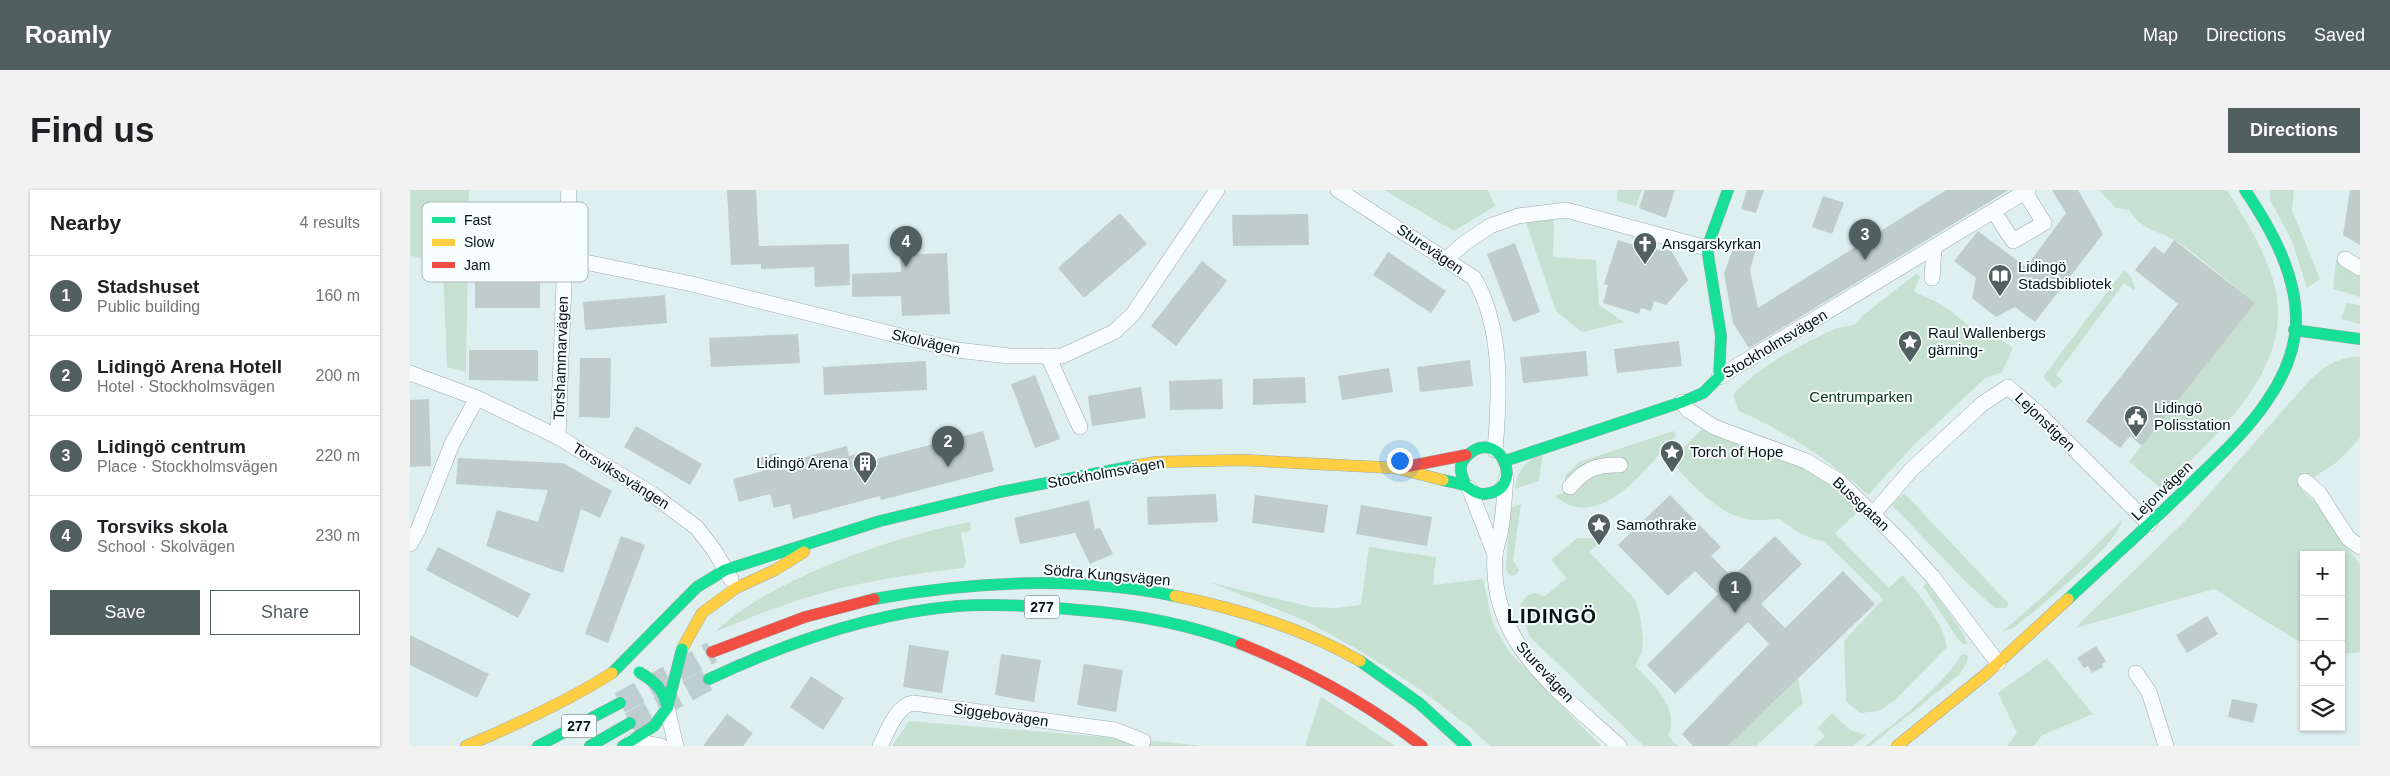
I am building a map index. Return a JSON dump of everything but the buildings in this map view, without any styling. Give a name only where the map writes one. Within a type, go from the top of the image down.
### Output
[{"type":"street","name":"Skolvägen","points":[[588,263],[692,284],[957,350],[1009,356],[1062,356],[1114,332],[1134,314],[1217,190]]},
{"type":"street","name":"Sturevägen","points":[[1338,190],[1474,278],[1482,292],[1492,320],[1496,355],[1500,455]]},
{"type":"street","points":[[1719,376],[1722,336],[1707,248],[1728,190]]},
{"type":"street","name":"Lejonvägen","points":[[1897,746],[1998,663],[2150,524],[2226,450],[2271,396],[2288,359],[2294,330],[2293,298],[2288,272],[2273,236],[2245,190]]},
{"type":"street","points":[[1994,212],[2013,242],[2044,223],[2026,191]]},
{"type":"street","name":"Stockholmsvägen","points":[[1395,468],[1466,455],[1479,447],[1500,455],[1682,402],[1703,393],[1719,376],[2026,191]]},
{"type":"street","points":[[1447,259],[1462,244],[1490,226],[1518,216],[1566,210],[1707,248]]},
{"type":"street","points":[[1932,278],[1934,248]]},
{"type":"street","points":[[2345,260],[2360,268]]},
{"type":"street","name":"Torshammarvägen","points":[[558,437],[564,282]]},
{"type":"street","points":[[2294,330],[2360,339]]},
{"type":"street","points":[[1048,356],[1080,427]]},
{"type":"street","name":"Torsvikssvängen","points":[[410,373],[477,398],[558,437],[652,494],[697,528],[736,588]]},
{"type":"street","name":"Lejonstigen","points":[[1873,514],[1911,470],[1982,404],[2008,387],[2039,414],[2150,524]]},
{"type":"street","points":[[410,544],[418,530],[452,444],[477,398]]},
{"type":"street","name":"Bussgatan","points":[[1682,402],[1688,410],[1714,427],[1806,461],[1839,480],[1932,576],[1998,663]]},
{"type":"street","points":[[1466,455],[1460,469],[1467,487]]},
{"type":"street","points":[[1500,455],[1507,467],[1506,479]]},
{"type":"street","name":"Stockholmsvägen","points":[[466,746],[529,719],[578,694],[612,673],[697,587],[725,570],[880,521],[969,499],[1157,462],[1242,460],[1395,468],[1467,487],[1476,493],[1491,493],[1498,490],[1506,479]]},
{"type":"street","points":[[1570,487],[1590,468],[1597,465],[1620,465]]},
{"type":"street","name":"Sturevägen","points":[[1506,479],[1501,529],[1495,554],[1498,602],[1509,632],[1520,648],[1544,675],[1619,746]]},
{"type":"street","points":[[2305,481],[2320,493],[2348,538],[2360,546]]},
{"type":"street","name":"Sturevägen","points":[[1467,487],[1495,554]]},
{"type":"street","name":"Stockholmsvägen","points":[[666,712],[674,674],[682,650],[702,613],[736,588],[775,570],[823,540]]},
{"type":"street","name":"Södra Kungsvägen","points":[[712,652],[793,620],[862,601],[925,590],[1010,583],[1082,585],[1170,595],[1230,608],[1281,624],[1330,645],[1377,672],[1414,698],[1466,746]]},
{"type":"street","name":"277","points":[[709,679],[788,645],[877,619],[948,607],[1010,605],[1088,610],[1169,622],[1251,648],[1333,686],[1369,707],[1422,746]]},
{"type":"street","name":"Stockholmsvägen","points":[[612,673],[639,672],[658,685],[666,699],[666,712]]},
{"type":"street","points":[[2136,673],[2149,692],[2166,746]]},
{"type":"street","name":"277","points":[[538,746],[620,703]]},
{"type":"street","name":"Siggebovägen","points":[[880,746],[900,710],[905,704],[913,703],[1115,730],[1143,741]]},
{"type":"street","points":[[627,744],[649,732],[666,712]]},
{"type":"street","points":[[666,712],[676,746]]},
{"type":"street","name":"277","points":[[590,746],[630,723]]},
{"type":"street","points":[[627,744],[660,746]]},
{"type":"green space","points":[[410,190],[469,190],[469,202],[422,202],[422,259],[410,255]]},
{"type":"green space","points":[[1384,190],[1488,190],[1495,206],[1454,231]]},
{"type":"green space","points":[[1617,190],[1642,190],[1636,206],[1617,201]]},
{"type":"green space","points":[[2099,190],[2227,190],[2251,229],[2261,250],[2270,271],[2278,304],[2276,335],[2266,365],[2250,393],[2230,419],[2162,489],[2129,462],[2254,303],[2176,241],[2140,223],[2129,210],[2116,208]]},
{"type":"green space","points":[[2269,190],[2294,190],[2292,210],[2320,279],[2307,288],[2292,241],[2270,200]]},
{"type":"green space","points":[[1554,217],[1553,257],[1596,260],[1599,305],[1624,322],[1582,332],[1556,311],[1525,220]]},
{"type":"green space","points":[[2336,260],[2360,274],[2360,297],[2333,289]]},
{"type":"green space","points":[[2124,270],[2131,277],[2134,290],[2124,283],[2056,375],[2063,381],[2055,389],[2043,377]]},
{"type":"green space","name":"Centrumparken","points":[[1916,274],[1920,276],[1914,292],[1931,299],[1979,332],[1992,336],[1993,334],[2013,348],[2002,372],[1984,379],[1913,446],[1868,495],[1839,470],[1807,448],[1774,428],[1739,411],[1733,395],[1768,365],[1809,341],[1837,328],[1856,324],[1862,316]]},
{"type":"green space","points":[[444,282],[467,282],[466,372],[447,367]]},
{"type":"green space","points":[[2347,303],[2360,305],[2360,324],[2341,319]]},
{"type":"green space","points":[[2352,357],[2360,357],[2360,438],[2337,462],[2299,487],[2318,505],[2360,565],[2360,652],[2345,654],[2345,551],[2300,551],[2300,643],[2214,589],[2075,628],[2186,520],[2309,381],[2332,363]]},
{"type":"green space","points":[[1702,429],[1795,464],[1833,487],[1859,511],[1835,533],[1889,588],[1903,575],[1935,618],[1947,647],[1895,700],[1879,711],[1860,713],[1846,701],[1844,641],[1883,599],[1824,541],[1806,536],[1780,519],[1756,520],[1740,517],[1717,506],[1697,489],[1670,461]]},
{"type":"green space","points":[[1674,431],[1676,436],[1651,464],[1622,492],[1605,502],[1589,507],[1572,506],[1555,496],[1564,492],[1565,476],[1579,462]]},
{"type":"green space","points":[[1543,452],[1539,481],[1515,489],[1518,476],[1523,467]]},
{"type":"green space","points":[[1904,493],[2009,604],[2006,608],[1995,608],[1965,581],[1892,505]]},
{"type":"green space","points":[[1521,504],[1513,560],[1519,570],[1516,575],[1511,576],[1506,570],[1510,508]]},
{"type":"green space","points":[[2122,520],[2107,545],[2075,576],[2015,627],[2002,632],[2049,591]]},
{"type":"green space","points":[[970,522],[971,531],[961,533],[966,562],[964,568],[917,574],[847,587],[801,599],[715,632],[767,594],[835,562],[906,538]]},
{"type":"green space","points":[[1577,538],[1600,538],[1600,542],[1589,552],[1635,599],[1640,616],[1643,639],[1642,652],[1635,666],[1656,688],[1668,706],[1671,726],[1668,736],[1678,746],[1644,746],[1530,637],[1520,611],[1521,603],[1528,595],[1535,593],[1545,596],[1567,578],[1551,560]]},
{"type":"green space","points":[[1369,547],[1436,557],[1433,585],[1483,579],[1493,624],[1510,653],[1601,746],[1490,746],[1471,728],[1421,690],[1364,653],[1306,621],[1209,582],[1311,607],[1336,608],[1361,605]]},
{"type":"green space","points":[[1927,583],[1962,631],[1968,645],[1963,644],[1958,639],[1923,586]]},
{"type":"green space","points":[[1962,654],[1968,655],[1967,662],[1960,674],[1870,746],[1865,746],[1931,691]]},
{"type":"green space","points":[[2047,658],[2093,714],[2042,735],[2034,746],[2007,746],[2017,733],[1998,693]]},
{"type":"green space","points":[[1798,679],[1803,703],[1756,746],[1728,746]]},
{"type":"green space","points":[[1321,697],[1395,746],[1305,746]]},
{"type":"green space","points":[[1832,713],[1850,730],[1866,735],[1853,746],[1814,746],[1825,736],[1818,728]]},
{"type":"green space","points":[[909,721],[1166,742],[1203,746],[892,746]]},
{"type":"tunnel","points":[[620,703],[712,652]]},
{"type":"tunnel","points":[[630,723],[709,679]]},
{"type":"traffic: fast","points":[[1505,461],[1682,402],[1703,393],[1719,377],[1721,336],[1707,248],[1728,190]]},
{"type":"traffic: fast","points":[[2068,599],[2219,457],[2260,411],[2283,374],[2291,354],[2295,333],[2295,305],[2292,287],[2281,253],[2273,236],[2245,190]]},
{"type":"traffic: fast","points":[[2294,330],[2360,339]]},
{"type":"traffic: fast","points":[[1443,480],[1463,485],[1480,494],[1497,490],[1505,482],[1507,472],[1504,461],[1498,453],[1488,448],[1477,449],[1465,458],[1461,468],[1466,486]]},
{"type":"traffic: fast","points":[[612,673],[697,587],[725,570],[880,521],[1000,492],[1139,465]]},
{"type":"traffic: fast","points":[[874,599],[949,588],[1024,583],[1100,586],[1175,596]]},
{"type":"traffic: fast","points":[[709,679],[769,653],[831,631],[893,615],[958,606],[1018,605],[1120,614],[1161,621],[1241,644]]},
{"type":"traffic: fast","points":[[667,708],[682,649]]},
{"type":"traffic: fast","points":[[1360,661],[1419,703],[1466,746]]},
{"type":"traffic: fast","points":[[639,672],[658,687],[664,696],[667,708]]},
{"type":"traffic: fast","points":[[538,746],[620,703]]},
{"type":"traffic: fast","points":[[623,746],[654,726],[667,708]]},
{"type":"traffic: fast","points":[[590,746],[630,723]]},
{"type":"traffic: slow","points":[[1139,465],[1157,462],[1242,460],[1395,468],[1443,480]]},
{"type":"traffic: slow","points":[[682,649],[702,613],[736,588],[775,570],[804,552]]},
{"type":"traffic: slow","points":[[1175,596],[1223,607],[1293,629],[1360,661]]},
{"type":"traffic: slow","points":[[1897,746],[1987,673],[2068,599]]},
{"type":"traffic: slow","points":[[466,746],[540,713],[612,673]]},
{"type":"traffic: jam","points":[[1400,468],[1466,455]]},
{"type":"traffic: jam","points":[[712,652],[805,617],[874,599]]},
{"type":"traffic: jam","points":[[1241,644],[1312,676],[1358,702],[1422,746]]},
{"type":"place","name":"Lidingö centrum","points":[[1865,260]]},
{"type":"place","name":"Ansgarskyrkan","points":[[1645,265]]},
{"type":"place","name":"Torsviks skola","points":[[906,267]]},
{"type":"place","name":"Lidingö Stadsbibliotek","points":[[2000,297]]},
{"type":"place","name":"Raul Wallenbergs gärning-","points":[[1910,363]]},
{"type":"place","name":"Lidingö Polisstation","points":[[2136,438]]},
{"type":"place","name":"Lidingö Arena Hotell","points":[[948,467]]},
{"type":"place","name":"Torch of Hope","points":[[1672,473]]},
{"type":"place","name":"Lidingö Arena","points":[[865,484]]},
{"type":"place","name":"Samothrake","points":[[1599,546]]},
{"type":"place","name":"Stadshuset","points":[[1735,613]]},
{"type":"district","name":"LIDINGÖ","points":[[1552,616]]}]
